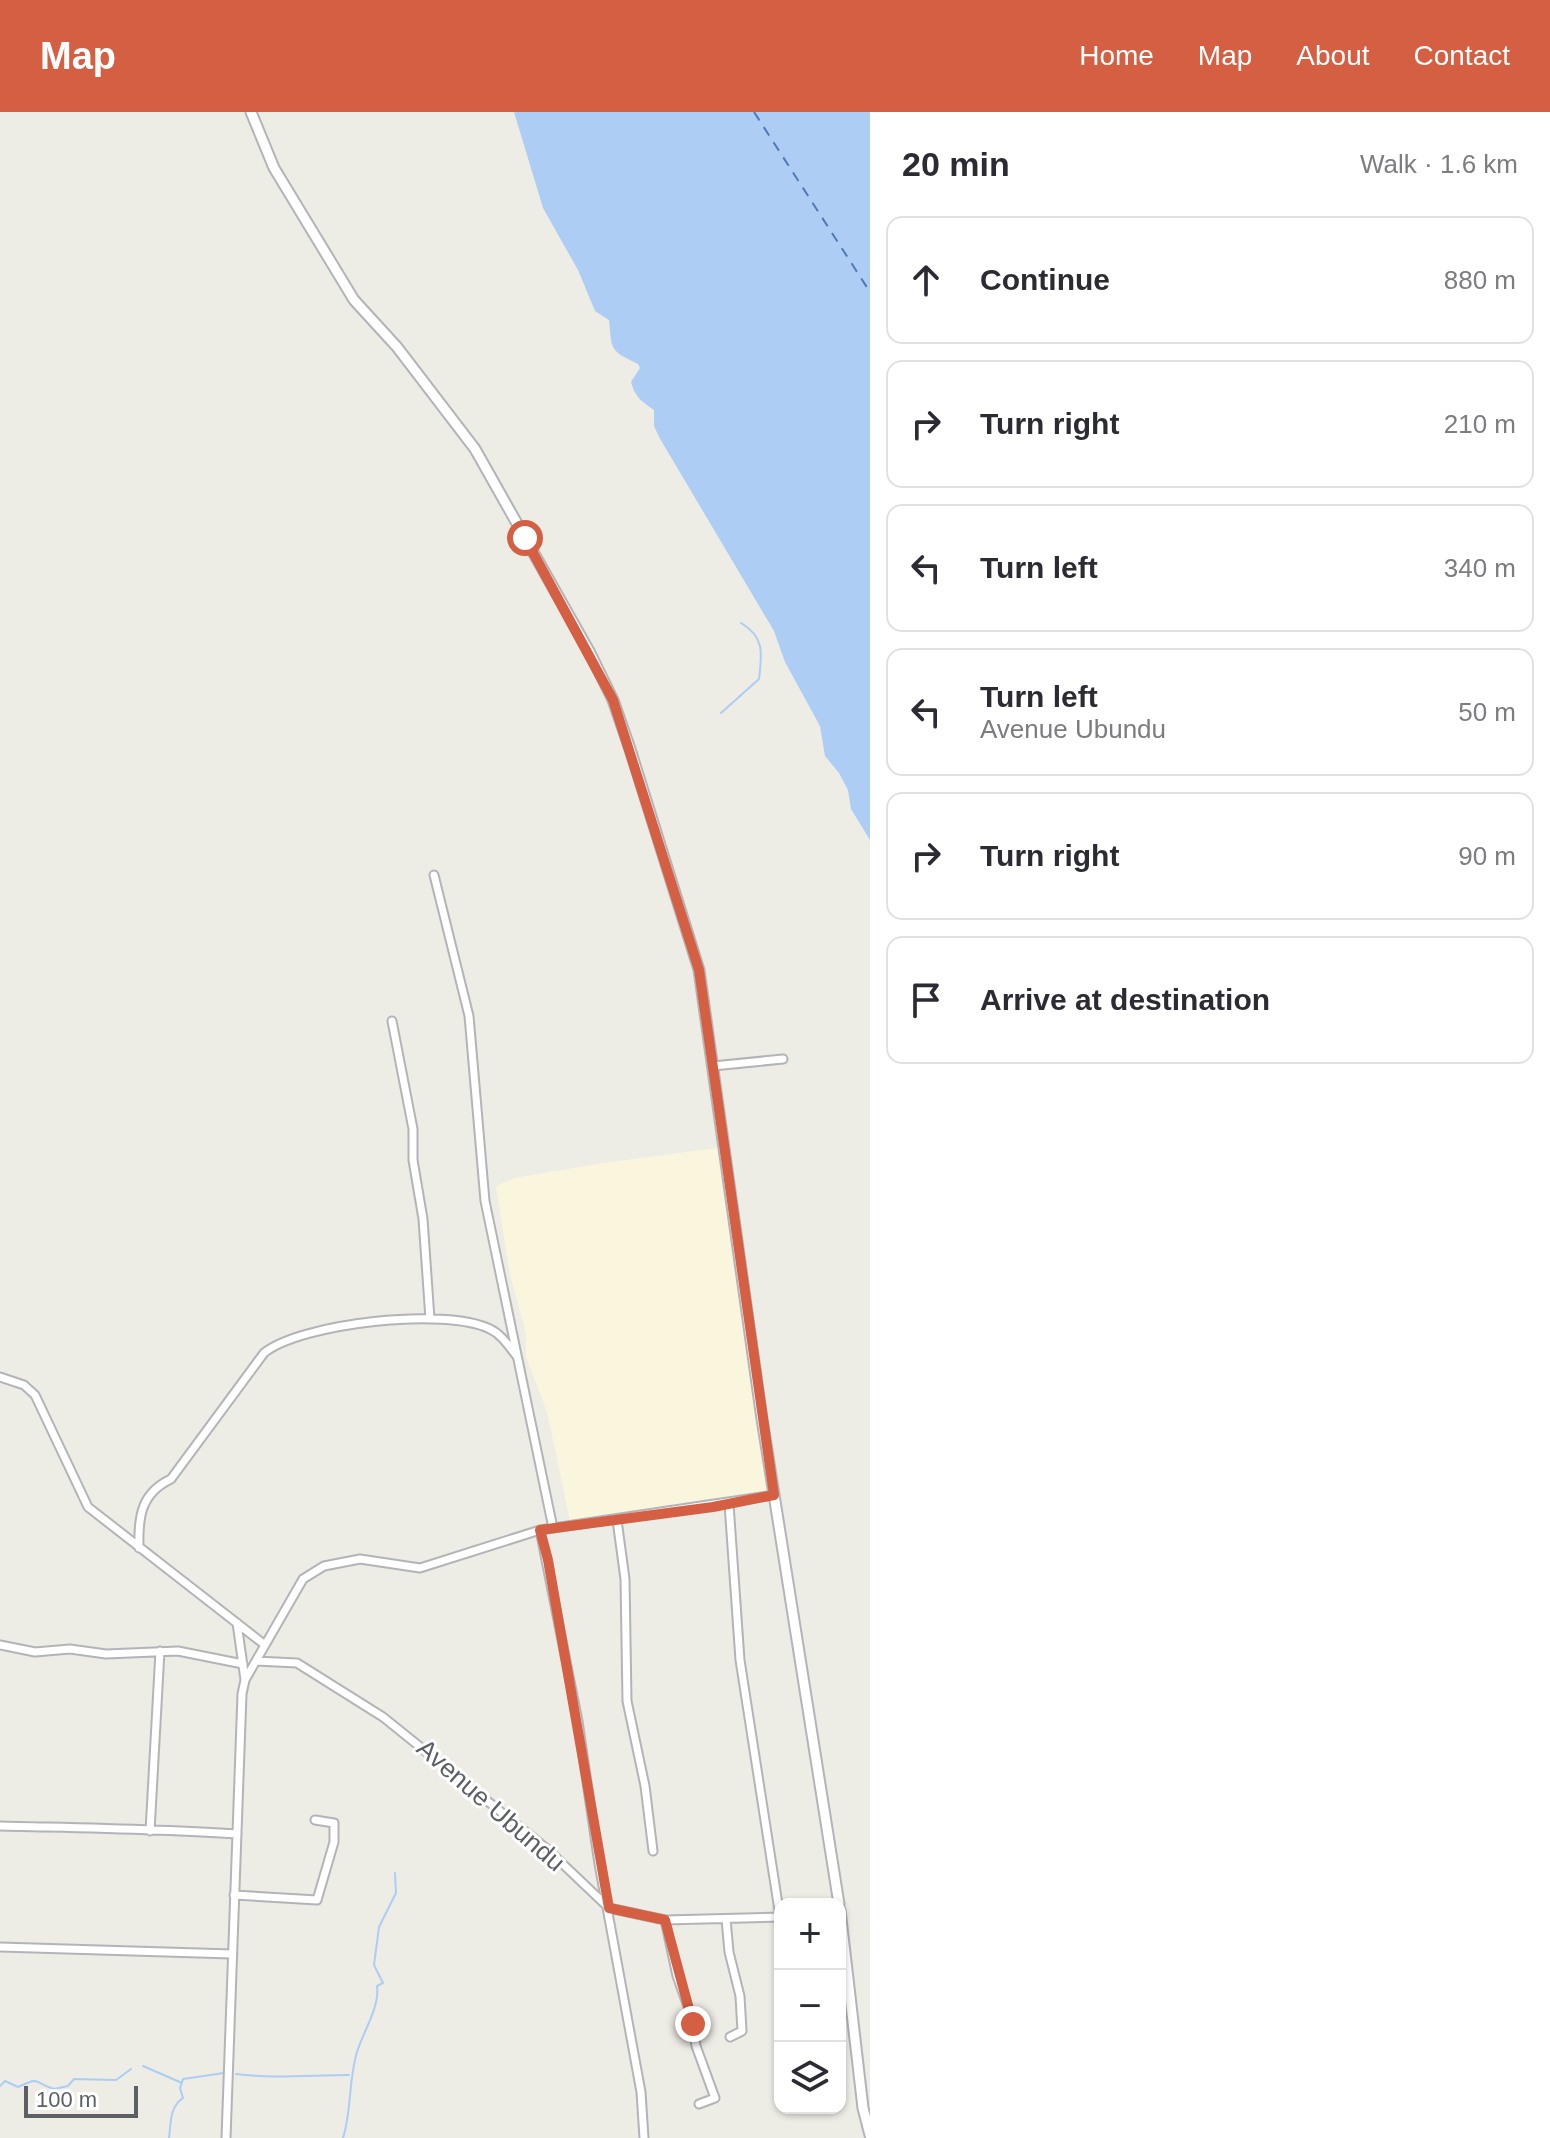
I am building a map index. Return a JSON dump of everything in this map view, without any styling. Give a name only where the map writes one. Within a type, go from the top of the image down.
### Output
[{"type":"street","points":[[251,112],[274,168],[354,300],[397,347],[475,449],[613,700],[699,970],[774,1495],[838,1898]]},
{"type":"street","points":[[434,875],[469,1016],[480,1165],[553,1528]]},
{"type":"street","points":[[392,1021],[413,1129],[413,1160],[424,1221],[430,1319]]},
{"type":"street","points":[[713,1066],[783,1059]]},
{"type":"street","points":[[139,1548],[138,1525],[144,1501],[156,1486],[171,1479],[264,1353],[277,1342],[359,1322],[430,1319],[489,1328],[502,1337],[518,1358]]},
{"type":"street","points":[[0,1377],[24,1385],[35,1395],[75,1474],[83,1501],[106,1524],[265,1645]]},
{"type":"street","points":[[245,1680],[303,1579],[324,1566],[360,1559],[420,1568],[540,1530],[774,1495]]},
{"type":"street","points":[[729,1504],[740,1660],[777,1898]]},
{"type":"street","points":[[617,1520],[625,1579],[627,1701],[643,1775],[653,1851]]},
{"type":"street","points":[[540,1530],[548,1560],[641,2092],[644,2138]]},
{"type":"street","points":[[226,2138],[245,1680],[237,1623]]},
{"type":"street","points":[[0,1645],[35,1652],[70,1649],[106,1654],[160,1651],[199,1653],[243,1664]]},
{"type":"street","points":[[150,1831],[160,1651]]},
{"type":"street","name":"Avenue Ubundu","points":[[256,1661],[297,1663],[395,1725],[547,1849],[609,1908]]},
{"type":"street","points":[[234,1895],[318,1900],[334,1842],[334,1823],[315,1820]]},
{"type":"street","points":[[0,1826],[191,1830],[237,1834]]},
{"type":"street","points":[[609,1908],[665,1920],[774,1917]]},
{"type":"street","points":[[726,1919],[740,1996],[742,2031],[730,2037]]},
{"type":"street","points":[[665,1920],[674,1964],[692,2018],[696,2046],[715,2098],[699,2104]]},
{"type":"street","points":[[0,1947],[232,1954]]},
{"type":"street","points":[[846,1963],[863,2108],[870,2135]]},
{"type":"shaded area","points":[[724,1147],[774,1493],[571,1526],[547,1412],[526,1357],[526,1334],[509,1270],[496,1186],[515,1178]]},
{"type":"water","points":[[514,112],[870,112],[870,840],[851,809],[848,790],[839,773],[825,756],[820,726],[785,662],[774,631],[659,437],[654,426],[654,410],[635,392],[631,382],[640,368],[638,364],[614,348],[609,320],[595,311],[578,270],[543,208]]},
{"type":"waterway","points":[[721,713],[759,679],[761,654],[758,640],[741,623]]},
{"type":"waterway","points":[[343,2138],[357,2052],[374,2011],[377,1986],[383,1983],[374,1965],[379,1927],[396,1893],[395,1873]]},
{"type":"waterway","points":[[143,2066],[182,2083]]},
{"type":"waterway","points":[[0,2086],[5,2081],[18,2087],[37,2081],[54,2089],[68,2086],[74,2079],[116,2080],[131,2069]]},
{"type":"waterway","points":[[169,2138],[173,2111],[183,2098],[180,2088],[183,2079],[224,2073]]},
{"type":"waterway","points":[[236,2074],[278,2077],[349,2075]]},
{"type":"ferry route","points":[[754,112],[870,292]]},
{"type":"route","points":[[525,538],[613,700],[672,877],[699,970],[774,1495],[713,1507],[540,1530],[548,1560],[560,1645],[578,1721],[599,1864],[609,1908],[665,1920],[677,1976],[693,2024]]}]
